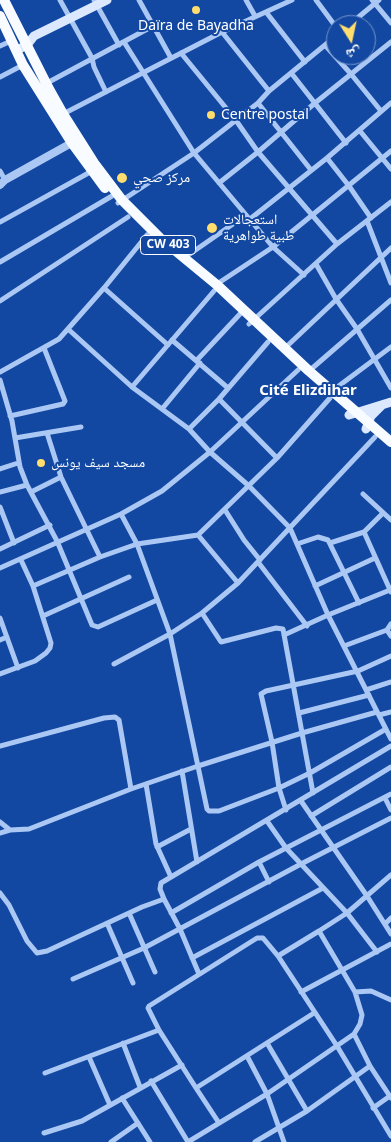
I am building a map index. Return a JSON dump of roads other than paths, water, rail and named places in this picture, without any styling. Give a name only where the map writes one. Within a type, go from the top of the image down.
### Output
[{"type":"main road","name":"CW 403","points":[[5,0],[75,141],[92,171],[117,200],[184,258],[240,314],[252,321],[268,342],[367,426],[391,442]]},
{"type":"main road","points":[[14,46],[70,18],[95,2],[107,0]]},
{"type":"main road","name":"CW 403","points":[[0,16],[23,64],[128,217],[215,288],[284,348],[303,370]]},
{"type":"main road","points":[[353,413],[387,403]]},
{"type":"main road","points":[[367,426],[372,416],[387,403]]},
{"type":"main road","name":"CW 403","points":[[367,426],[375,437],[391,450]]},
{"type":"street","points":[[60,0],[92,58],[94,67],[106,92]]},
{"type":"street","points":[[140,0],[171,58]]},
{"type":"street","points":[[246,0],[254,16]]},
{"type":"street","points":[[63,114],[254,16],[292,0]]},
{"type":"street","points":[[316,0],[327,15]]},
{"type":"street","points":[[360,15],[375,1],[391,23]]},
{"type":"street","points":[[95,2],[194,153],[273,247],[304,275]]},
{"type":"street","points":[[266,12],[305,62]]},
{"type":"street","points":[[46,83],[153,26]]},
{"type":"street","points":[[222,32],[269,91]]},
{"type":"street","points":[[219,183],[391,42]]},
{"type":"street","points":[[0,262],[117,200],[194,153],[235,119],[258,103],[269,91],[325,45],[381,111]]},
{"type":"street","points":[[0,46],[14,46]]},
{"type":"street","points":[[182,53],[235,119],[258,152],[336,244]]},
{"type":"street","points":[[0,77],[23,64]]},
{"type":"street","points":[[292,74],[346,143]]},
{"type":"street","points":[[258,103],[311,170]]},
{"type":"street","points":[[184,258],[289,189],[346,143],[391,103]]},
{"type":"street","points":[[360,130],[391,169]]},
{"type":"street","points":[[0,171],[2,182],[75,141]]},
{"type":"street","points":[[132,386],[215,288],[273,247],[391,150]]},
{"type":"street","points":[[327,158],[349,186],[369,219],[380,257],[391,283]]},
{"type":"street","points":[[0,222],[92,171]]},
{"type":"street","points":[[252,321],[336,244],[391,202]]},
{"type":"street","points":[[0,301],[128,217]]},
{"type":"street","points":[[0,372],[55,342],[104,288],[148,235]]},
{"type":"street","points":[[284,348],[391,248]]},
{"type":"street","points":[[316,264],[391,388]]},
{"type":"street","points":[[104,288],[170,343],[198,361],[228,388]]},
{"type":"street","points":[[0,568],[121,514],[162,491],[210,452],[303,370],[357,329],[391,300]]},
{"type":"street","points":[[162,409],[198,361],[240,314]]},
{"type":"street","points":[[68,328],[132,386],[189,429],[210,452],[249,486],[290,528],[328,615],[391,739]]},
{"type":"street","points":[[189,429],[219,399],[268,342]]},
{"type":"street","points":[[33,586],[100,557],[137,544],[198,535],[277,458],[331,394],[391,347]]},
{"type":"street","points":[[10,416],[63,404],[65,401],[44,348]]},
{"type":"street","points":[[0,383],[15,438],[18,464],[27,485],[50,525],[90,621],[95,626],[98,626],[158,600]]},
{"type":"street","points":[[219,399],[277,458]]},
{"type":"street","points":[[15,438],[81,427]]},
{"type":"street","points":[[47,433],[61,477],[100,557]]},
{"type":"street","points":[[114,664],[170,634],[202,613],[238,583],[375,437]]},
{"type":"street","points":[[0,469],[18,464]]},
{"type":"street","points":[[31,492],[61,477]]},
{"type":"street","points":[[0,492],[27,485]]},
{"type":"street","points":[[363,494],[391,520]]},
{"type":"street","points":[[0,507],[14,543]]},
{"type":"street","points":[[225,510],[244,540],[307,626]]},
{"type":"street","points":[[330,543],[364,532],[383,513]]},
{"type":"street","points":[[121,514],[137,544],[170,634],[207,809],[212,812],[279,788],[310,773],[386,729]]},
{"type":"street","points":[[0,549],[50,525]]},
{"type":"street","points":[[284,635],[328,615],[390,591],[364,532]]},
{"type":"street","points":[[198,535],[238,583]]},
{"type":"street","points":[[297,544],[318,537],[325,538],[330,543],[360,602]]},
{"type":"street","points":[[315,586],[375,558]]},
{"type":"street","points":[[0,674],[35,661],[50,648],[50,638],[43,616],[33,586],[21,560]]},
{"type":"street","points":[[43,616],[128,577]]},
{"type":"street","points":[[202,613],[221,642],[279,627],[283,629],[313,793]]},
{"type":"street","points":[[0,618],[18,668]]},
{"type":"street","points":[[344,646],[387,630],[391,624]]},
{"type":"street","points":[[387,630],[391,636]]},
{"type":"street","points":[[0,640],[7,637]]},
{"type":"street","points":[[286,810],[279,788],[272,742],[261,694],[266,691],[358,671],[391,656]]},
{"type":"street","points":[[299,713],[367,692],[391,682]]},
{"type":"street","points":[[0,833],[10,830],[29,830],[131,789],[272,742],[378,713],[391,712]]},
{"type":"street","points":[[0,746],[104,718],[115,717],[119,720],[131,789]]},
{"type":"street","points":[[199,974],[164,899],[160,884],[391,746]]},
{"type":"street","points":[[311,816],[391,767]]},
{"type":"street","points":[[182,772],[197,862]]},
{"type":"street","points":[[146,784],[157,847],[171,877]]},
{"type":"street","points":[[171,913],[320,829],[391,794]]},
{"type":"street","points":[[385,798],[391,810]]},
{"type":"street","points":[[301,800],[391,934]]},
{"type":"street","points":[[73,979],[180,930],[301,864],[391,818]]},
{"type":"street","points":[[267,821],[286,848],[347,913],[377,952]]},
{"type":"street","points":[[0,822],[10,830]]},
{"type":"street","points":[[157,847],[192,829]]},
{"type":"street","points":[[259,862],[269,882]]},
{"type":"street","points":[[278,956],[347,913],[391,875]]},
{"type":"street","points":[[192,958],[323,888]]},
{"type":"street","points":[[0,894],[9,906],[27,940],[37,953],[47,951],[164,899]]},
{"type":"street","points":[[129,913],[155,972]]},
{"type":"street","points":[[384,924],[391,918]]},
{"type":"street","points":[[107,923],[133,983]]},
{"type":"street","points":[[151,1081],[188,1142],[267,1094],[354,1034],[362,1015],[356,992],[319,931]]},
{"type":"street","points":[[219,1123],[159,1030],[150,1014],[150,1006],[257,938],[263,938],[278,956],[337,1046],[391,1136]]},
{"type":"street","points":[[301,992],[391,944]]},
{"type":"street","points":[[356,992],[366,990],[376,992],[391,1000]]},
{"type":"street","points":[[196,1088],[314,1013]]},
{"type":"street","points":[[46,1073],[159,1030]]},
{"type":"street","points":[[354,1034],[370,1066],[391,1097],[374,1108]]},
{"type":"street","points":[[267,1042],[290,1078],[307,1111]]},
{"type":"street","points":[[123,1043],[140,1087]]},
{"type":"street","points":[[247,1056],[267,1094],[284,1142]]},
{"type":"street","points":[[89,1057],[110,1105]]},
{"type":"street","points":[[44,1133],[82,1121],[182,1065]]},
{"type":"street","points":[[255,1142],[307,1111],[370,1066]]},
{"type":"street","points":[[122,1098],[150,1142]]},
{"type":"street","points":[[110,1142],[138,1123]]},
{"type":"place","name":"Daïra de Bayadha","points":[[196,10]]},
{"type":"place","name":"Centre postal","points":[[211,115]]},
{"type":"place","name":"مركز صحي","points":[[122,178]]},
{"type":"place","name":"استعجالات طبية طواهرية","points":[[212,228]]},
{"type":"place","name":"مسجد سيف يونس","points":[[41,463]]},
{"type":"district","name":"Cité Elizdihar","points":[[308,391]]}]
